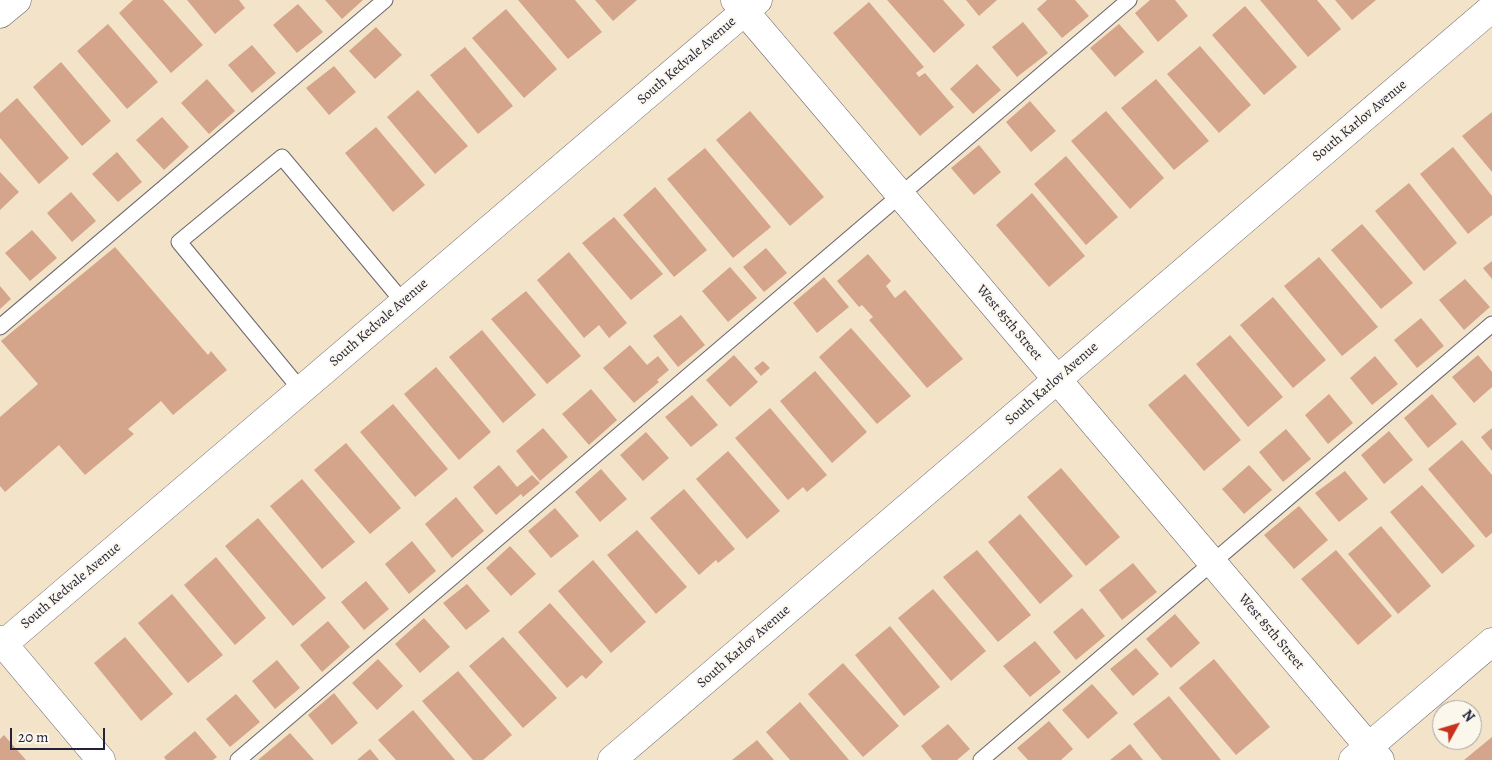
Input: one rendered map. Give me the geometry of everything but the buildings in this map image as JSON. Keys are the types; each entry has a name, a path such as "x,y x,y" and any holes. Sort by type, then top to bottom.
{"street":[{"path":"0,14 17,0"},
{"name":"West 85th Street","path":"746,4 901,195 1213,563 1367,756"},
{"name":"South Kedvale Avenue","path":"1,644 404,303 746,4"},
{"name":"South Karlov Avenue","path":"612,760 1492,8"},
{"path":"1367,756 1492,642"},
{"path":"1,644 101,760"}],"lane":[{"path":"0,327 385,0"},
{"path":"238,760 1129,0"},
{"path":"302,390 178,242 282,157 404,303"},
{"path":"982,760 1492,324"}]}
